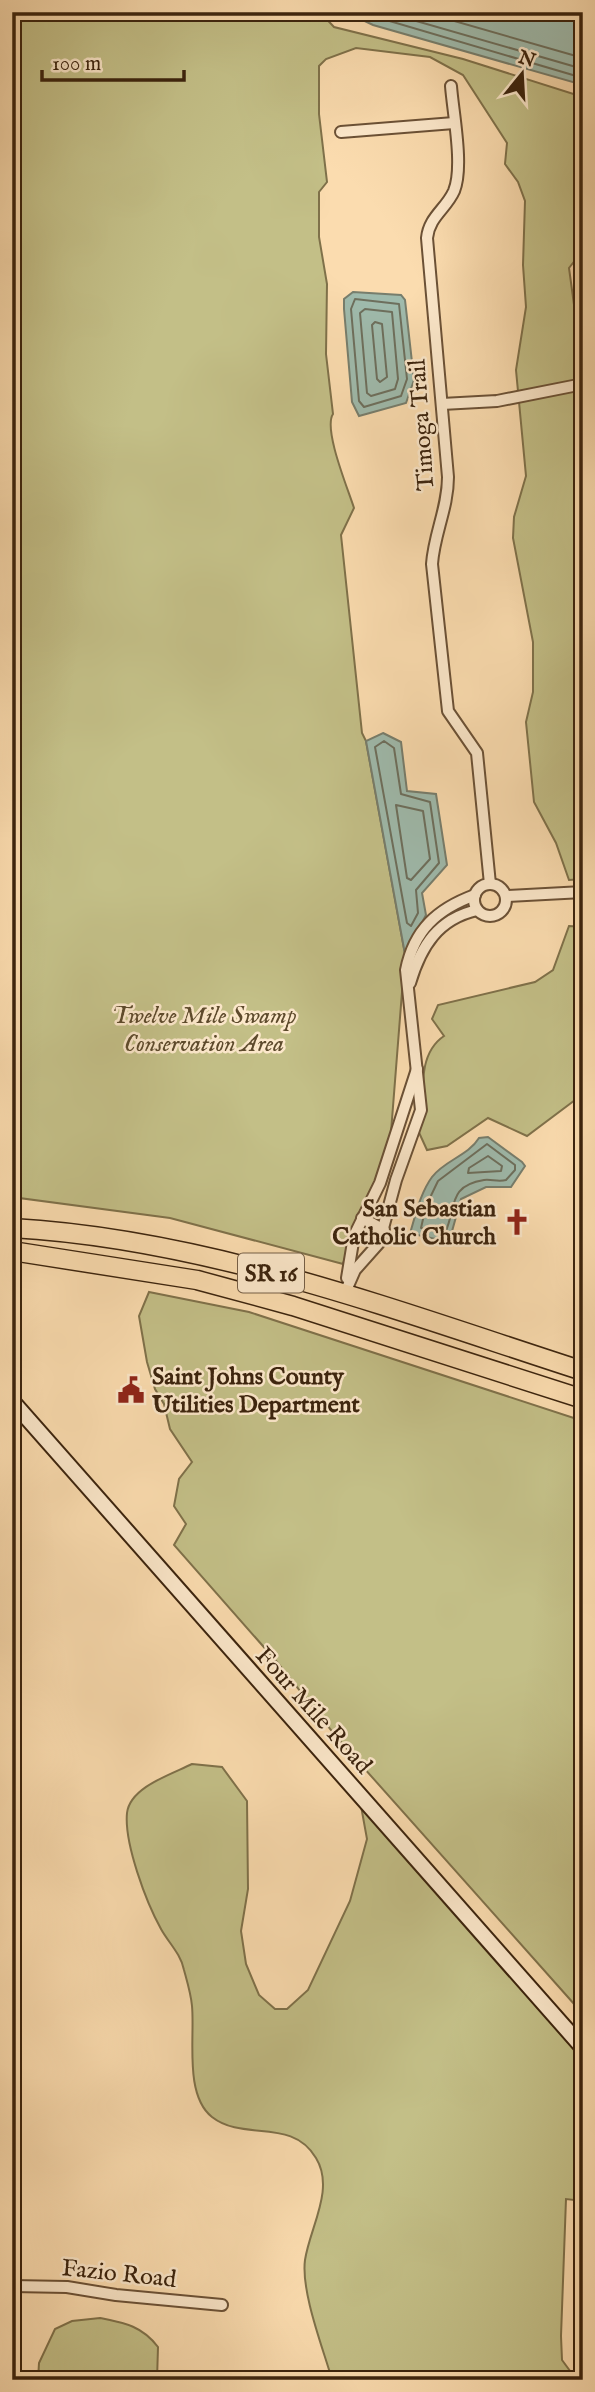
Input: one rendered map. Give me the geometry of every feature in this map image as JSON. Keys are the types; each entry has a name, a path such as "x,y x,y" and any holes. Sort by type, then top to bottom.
{"highway":[{"name":"SR 16","path":"12,1228 185,1251 344,1295 583,1371"},
{"name":"SR 16","path":"12,1251 197,1280 293,1306 583,1399"},
{"path":"197,1280 233,1285 316,1308 329,1309 344,1295"}],"main road":[{"name":"Four Mile Road","path":"14,1407 583,2049"}],"street":[{"name":"Timoga Trail","path":"451,86 458,178 453,193 428,226 427,238 448,498 434,543 432,564 444,689 454,722 470,739 477,753 490,884"},
{"path":"341,132 454,122"},
{"path":"442,404 497,401 583,384"},
{"path":"344,1295 355,1270 379,1242 396,1180 419,1123 422,1097 406,970 416,938 439,912 475,895 480,887 490,884 500,887 506,896 505,907 498,914 487,916 478,910 475,895"},
{"path":"506,896 583,892"},
{"path":"408,989 414,968 436,929 459,914 478,910"},
{"path":"344,1295 354,1236 387,1165 418,1066"},
{"path":"362,1218 384,1230"},
{"name":"Fazio Road","path":"12,2286 67,2287 116,2295 222,2305"}],"green space":[{"name":"Twelve Mile Swamp Conservation Area","path":"12,12 320,12 334,27 463,59 583,97 583,257 577,258 569,268 578,334 575,361 579,445 583,450 583,879 569,880 556,843 534,802 526,722 533,692 533,642 513,538 514,517 526,476 516,370 526,307 523,265 525,201 518,182 505,164 507,143 463,75 430,57 356,48 326,59 319,66 319,114 327,182 319,192 319,237 327,284 326,354 333,414 331,432 337,460 354,508 341,535 362,733 366,741 405,954 391,1132 375,1181 357,1217 343,1264 170,1218 12,1197"},
{"path":"569,926 583,927 583,1094 527,1136 488,1118 447,1146 427,1150 416,1126 426,1104 423,1086 427,1058 431,1049 444,1036 432,1019 438,1005 535,982 553,970"},
{"path":"149,1292 249,1312 583,1421 583,2014 339,1740 277,1662 174,1545 186,1524 174,1506 179,1479 192,1462 170,1429 164,1404 155,1389 147,1362 139,1316"},
{"path":"192,1764 222,1767 247,1801 248,1889 241,1931 246,1964 259,1995 275,2009 287,2009 308,1990 350,1901 367,1839 361,1806 583,2056 583,2201 566,2199 561,2336 562,2360 573,2375 572,2380 335,2380 330,2373 313,2316 305,2272 308,2247 320,2208 323,2182 321,2170 306,2145 294,2138 225,2124 212,2117 203,2107 194,2080 190,1992 182,1964 155,1917 132,1856 127,1825 130,1804 153,1782"},
{"path":"100,2318 132,2326 152,2340 158,2347 157,2380 38,2380 39,2363 55,2329 72,2321"}],"water":[{"path":"346,12 583,12 583,85 373,25"},
{"path":"353,292 401,295 405,300 414,380 406,403 359,416 352,402 344,309 344,299"},
{"path":"383,733 401,742 407,791 436,794 447,865 422,893 426,915 405,954 366,741"},
{"path":"488,1137 525,1166 511,1187 486,1187 461,1199 449,1242 413,1234 411,1230 419,1203 432,1177 479,1138"}],"place":[{"name":"San Sebastian Catholic Church","path":"517,1222"},
{"name":"Saint Johns County Utilities Department","path":"131,1390"}]}
